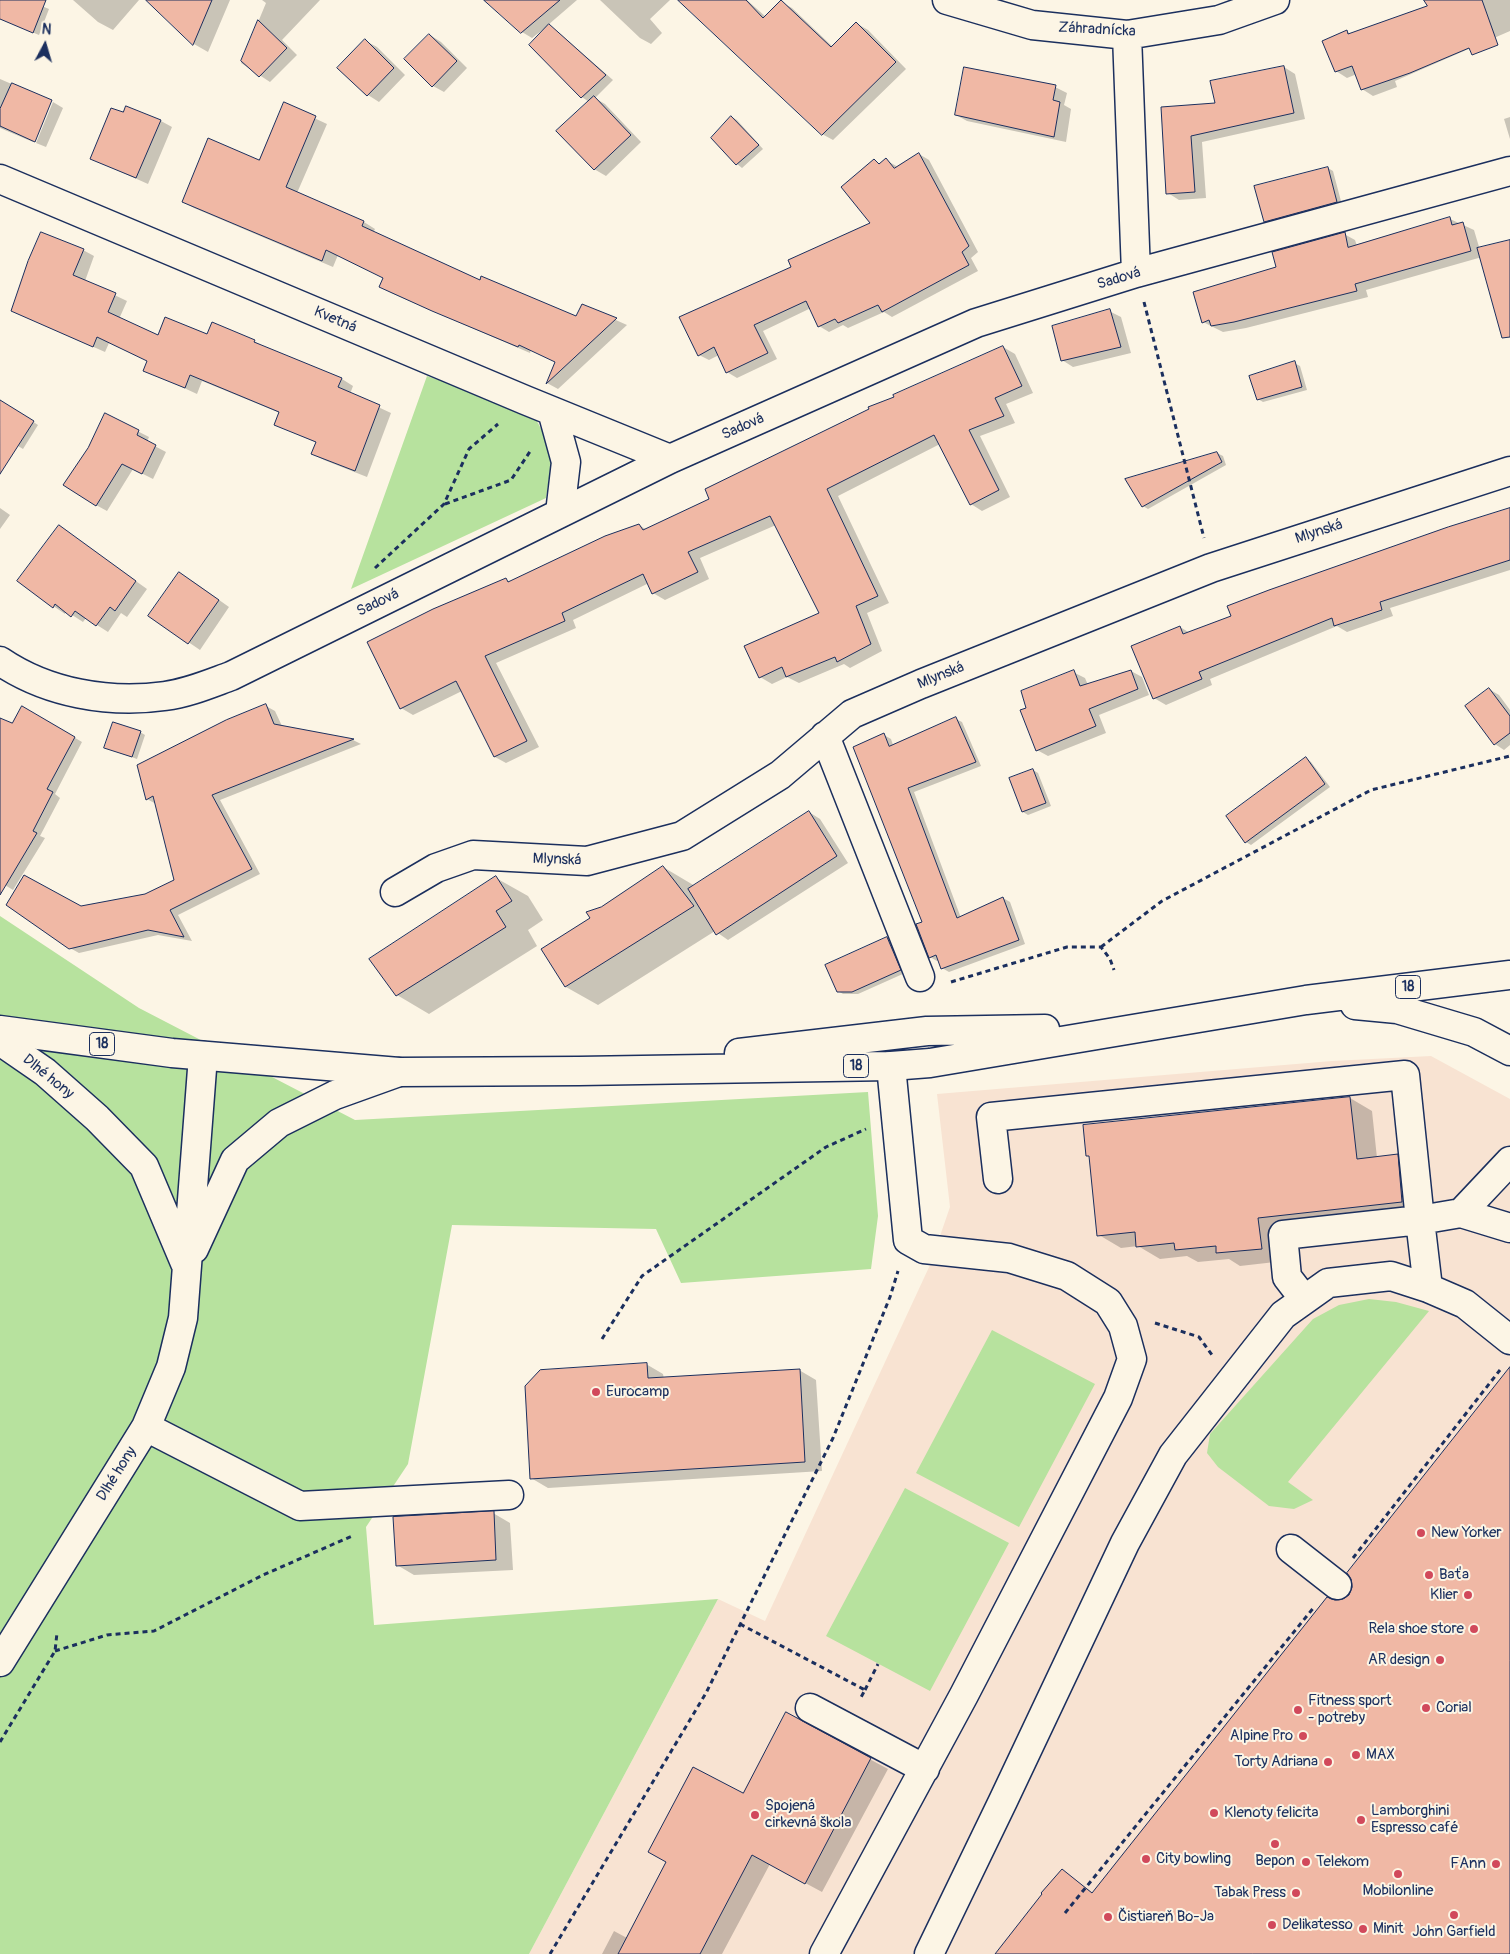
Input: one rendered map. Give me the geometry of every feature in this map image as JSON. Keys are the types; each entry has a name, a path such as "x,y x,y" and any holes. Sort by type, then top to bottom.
{"street":[{"name":"Záhradnícka","path":"947,0 1032,25 1127,34 1219,20 1275,0"},
{"path":"1127,34 1136,273"},
{"name":"Sadová","path":"0,661 32,678 63,690 100,697 132,699 158,697 201,688 231,676 670,459 976,323 1136,273 1510,172"},
{"name":"Kvetná","path":"0,179 539,406 670,459"},
{"path":"539,406 566,462 560,513"},
{"name":"Mlynská","path":"396,892 436,868 473,856 587,861 682,836 780,775 852,714 913,687 1211,568 1510,471"},
{"path":"825,736 920,977"},
{"name":"18","path":"0,1030 203,1056 399,1072 579,1072 891,1066 930,1063 1306,1000 1510,975"},
{"path":"1306,1000 1397,1009 1474,1032 1510,1051"},
{"name":"18","path":"579,1072 927,1031 1131,1028"},
{"name":"Dlhé hony","path":"0,1041 45,1072 97,1118 144,1166 186,1266"},
{"name":"Dlhé hony","path":"0,1662 146,1427 171,1367 182,1318 203,1056"},
{"path":"824,1954 924,1769 1118,1398 1132,1359 1123,1326 1108,1302 1067,1276 1009,1258 924,1249 908,1240 891,1066"},
{"path":"186,1266 235,1160 279,1123 336,1095 399,1072"},
{"path":"998,1180 991,1117 1405,1075 1428,1288"},
{"path":"1461,1213 1510,1161"},
{"path":"1304,1299 1287,1277 1284,1235 1420,1220 1461,1213 1510,1228"},
{"path":"929,1954 1125,1543 1173,1455 1282,1315 1328,1283 1392,1276 1428,1288 1465,1304 1510,1340"},
{"path":"146,1427 300,1506 509,1495"},
{"path":"1291,1549 1335,1584"},
{"path":"810,1708 924,1769"}],"path":[{"path":"1136,273 1211,568"},
{"path":"444,504 511,480 536,442 539,406"},
{"path":"368,574 444,504 469,449 539,406"},
{"path":"920,977 947,983 1068,947 1101,947 1162,901 1371,790 1510,756"},
{"path":"1101,947 1110,959 1114,970"},
{"path":"602,1339 642,1276 826,1147 895,1116"},
{"path":"550,1954 706,1693 833,1438 890,1297 908,1240"},
{"path":"1152,1322 1199,1337"},
{"path":"1065,1913 1335,1584 1502,1367"},
{"path":"55,1652 107,1635 154,1631 263,1575 377,1525 390,1502"},
{"path":"0,1742 55,1652 58,1626 35,1606"},
{"path":"740,1624 865,1690"},
{"path":"845,1727 878,1664"}],"shaded area":[{"path":"1431,1056 1510,1099 1510,1954 529,1954 718,1599 765,1621 930,1265 950,1207 937,1094 1332,1061"}],"green space":[{"path":"427,376 532,412 553,451 546,498 351,589"},
{"path":"0,916 139,1008 355,1120 868,1092 878,1216 871,1269 681,1283 656,1229 452,1225 408,1464 366,1527 374,1625 718,1599 529,1954 0,1954"},
{"path":"1369,1299 1396,1302 1429,1311 1288,1482 1313,1500 1294,1509 1269,1506 1218,1467 1207,1453 1210,1434 1313,1319 1339,1305"},
{"path":"992,1330 1095,1384 1019,1527 916,1473"},
{"path":"905,1488 1009,1543 930,1691 826,1636"}],"building":[{"path":"0,0 46,0 33,33 0,19"},
{"path":"146,0 212,0 193,45"},
{"path":"484,0 560,0 521,33"},
{"path":"678,0 746,0 763,18 781,0 831,47 856,22 896,62 822,135"},
{"path":"1424,0 1482,0 1498,45 1472,55 1469,48 1410,73 1361,90 1352,66 1335,72 1322,41 1347,30 1348,34 1427,6"},
{"path":"258,20 287,48 259,77 241,61"},
{"path":"549,24 606,75 581,98 529,45"},
{"path":"429,34 457,61 432,87 404,59"},
{"path":"365,39 394,68 367,96 337,68"},
{"path":"1284,66 1294,113 1191,136 1195,192 1166,194 1161,107 1215,103 1210,81"},
{"path":"964,67 1056,85 1053,100 1060,102 1054,137 955,115"},
{"path":"12,83 52,100 35,142 0,126 0,109"},
{"path":"594,96 631,135 594,170 556,131"},
{"path":"284,102 316,116 286,187 364,221 362,226 480,280 481,276 576,316 582,304 617,318 546,384 555,362 519,345 518,347 379,287 383,278 326,250 322,261 182,202 208,138 259,160"},
{"path":"126,106 161,120 136,178 90,159 111,108 123,112"},
{"path":"731,116 759,145 736,165 711,138"},
{"path":"919,153 969,246 962,252 969,265 882,312 878,305 838,323 835,319 818,327 806,301 754,325 768,353 726,373 714,347 698,356 679,317 791,267 788,260 870,223 841,187 874,159 879,164 886,158 894,168"},
{"path":"1328,167 1337,202 1264,222 1254,186"},
{"path":"1450,217 1452,225 1463,222 1471,251 1355,284 1357,291 1234,322 1211,326 1209,320 1202,323 1193,292 1276,267 1272,252 1345,232 1348,247"},
{"path":"41,232 84,249 73,275 116,293 108,312 158,335 165,317 207,334 212,322 255,340 254,342 342,378 338,387 380,405 355,471 311,454 316,442 274,425 279,412 190,375 185,388 143,371 147,361 97,337 93,347 11,311 28,261"},
{"path":"1510,240 1510,337 1502,338 1477,248"},
{"path":"1110,309 1121,347 1061,361 1052,326"},
{"path":"1003,346 1022,386 995,398 1004,416 969,430 999,490 970,505 934,435 827,489 878,596 856,606 871,644 837,662 835,657 786,677 782,667 759,678 744,646 819,613 770,516 688,552 698,572 652,594 643,574 562,613 565,621 485,656 527,741 494,757 456,681 400,709 367,642 433,609 506,578 508,582 605,536 639,524 643,530 709,499 705,489 869,409 868,407 894,397 893,395"},
{"path":"1295,361 1302,387 1257,400 1249,376"},
{"path":"0,400 34,421 0,474"},
{"path":"105,413 139,430 137,435 156,445 142,474 122,464 96,506 63,485 88,448"},
{"path":"1217,452 1222,462 1142,507 1125,479"},
{"path":"1510,508 1510,560 1380,602 1382,610 1334,626 1332,618 1199,672 1202,679 1153,699 1131,646 1180,626 1183,634 1231,616 1227,606 1448,527"},
{"path":"59,525 136,581 115,611 110,607 96,626 75,611 71,617 55,604 53,608 17,581"},
{"path":"179,572 219,600 188,644 148,616"},
{"path":"1074,670 1080,686 1131,670 1138,689 1089,709 1096,726 1036,751 1020,710 1026,708 1021,691"},
{"path":"1489,688 1510,716 1510,733 1494,745 1465,706"},
{"path":"266,704 274,724 354,739 212,795 252,869 170,910 184,937 148,930 69,949 6,905 24,875 81,906 145,894 174,880 153,796 146,800 137,765 226,720"},
{"path":"22,706 75,737 47,789 53,792 33,831 37,833 0,895 0,718 12,723"},
{"path":"956,717 976,762 908,788 957,918 1003,897 1019,940 941,969 936,955 929,958 916,924 922,922 853,747 884,733 889,746"},
{"path":"113,722 141,731 132,757 104,748"},
{"path":"1306,757 1325,784 1245,843 1226,816"},
{"path":"1033,769 1046,803 1022,812 1009,778"},
{"path":"809,811 837,856 716,935 688,889"},
{"path":"663,866 694,906 565,987 541,949 590,918 586,912 601,907"},
{"path":"496,876 512,901 496,911 506,927 396,996 369,959"},
{"path":"887,937 901,970 852,992 837,992 825,965"},
{"path":"1350,1097 1357,1159 1398,1154 1402,1202 1258,1218 1262,1249 1216,1253 1216,1246 1175,1250 1174,1243 1136,1247 1135,1232 1097,1236 1089,1156 1086,1156 1083,1125"},
{"path":"647,1363 648,1378 800,1369 805,1462 530,1479 525,1386 540,1370"},
{"name":"MAX","path":"1510,1367 1510,1954 995,1954 1041,1893 1062,1869 1092,1893 1327,1597 1335,1600 1343,1599 1349,1595 1352,1587 1351,1579 1347,1573"},
{"path":"494,1511 496,1560 396,1566 393,1517"},
{"name":"Spojená cirkevná škola","path":"786,1712 871,1758 805,1884 752,1855 700,1954 618,1954 666,1862 648,1852 693,1767 743,1793"}],"place":[{"name":"Eurocamp","path":"596,1392"},
{"name":"New Yorker","path":"1421,1533"},
{"name":"Baťa","path":"1429,1575"},
{"name":"Klier","path":"1468,1595"},
{"name":"Rela shoe store","path":"1474,1629"},
{"name":"AR design","path":"1440,1660"},
{"name":"Corial","path":"1426,1708"},
{"name":"Fitness sport - potreby","path":"1298,1710"},
{"name":"Alpine Pro","path":"1303,1736"},
{"name":"MAX","path":"1356,1755"},
{"name":"Torty Adriana","path":"1328,1762"},
{"name":"Klenoty felicita","path":"1214,1813"},
{"name":"Spojená cirkevná škola","path":"755,1815"},
{"name":"Lamborghini Espresso café","path":"1361,1820"},
{"name":"Bepon","path":"1275,1844"},
{"name":"City bowling","path":"1146,1859"},
{"name":"Telekom","path":"1306,1862"},
{"name":"FAnn","path":"1496,1864"},
{"name":"Mobilonline","path":"1398,1874"},
{"name":"Tabak Press","path":"1296,1893"},
{"name":"John Garfield","path":"1454,1915"},
{"name":"Čistiareň Bo-Ja","path":"1108,1917"},
{"name":"Delikatesso","path":"1272,1925"},
{"name":"Minit","path":"1363,1929"}]}
